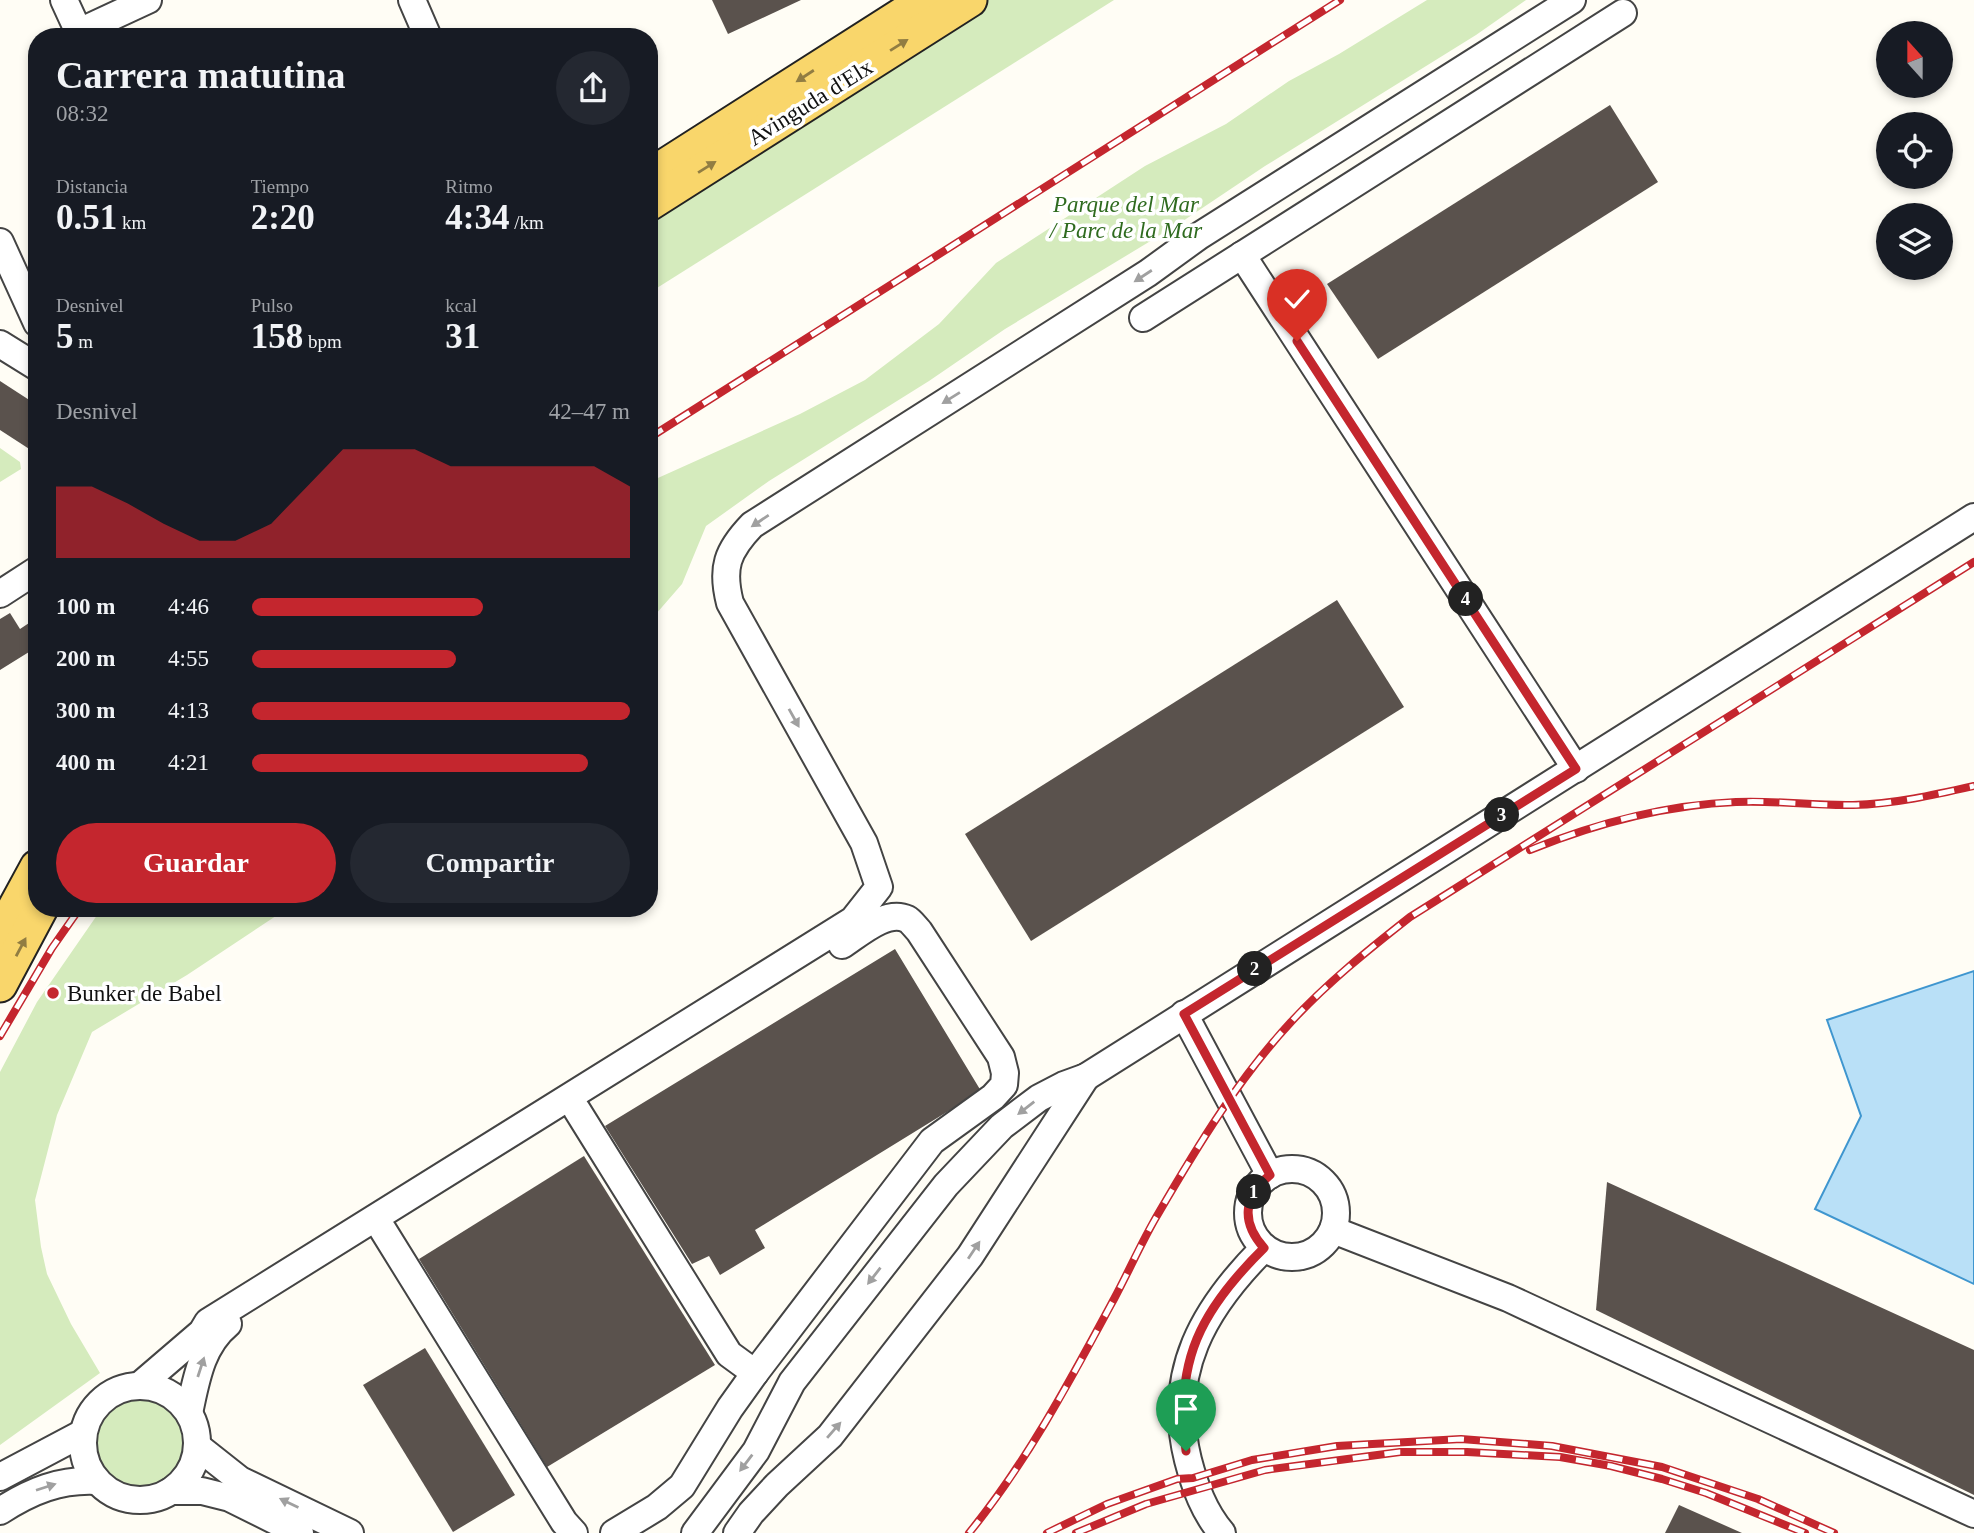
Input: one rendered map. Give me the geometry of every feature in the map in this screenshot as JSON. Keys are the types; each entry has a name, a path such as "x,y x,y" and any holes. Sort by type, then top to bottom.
{"main road":[{"name":"Avinguda d'Elx","path":"658,170 925,0"},
{"name":"Avinguda d'Elx","path":"658,198 970,0"},
{"path":"0,935 28,884"},
{"path":"0,985 36,917"}],"street":[{"path":"64,0 77,28"},
{"path":"92,28 148,0"},
{"path":"412,0 424,28"},
{"path":"214,1329 208,1322 263,1286 853,920 879,887 864,843 730,603 724,583 727,561 737,540 752,525 1148,273 1199,236 1572,0"},
{"path":"1143,318 1623,13"},
{"path":"0,242 28,291"},
{"path":"1242,255 1576,769"},
{"path":"0,344 28,361"},
{"path":"695,1533 756,1451 792,1381 946,1185 1002,1126 1038,1098 1086,1077 1974,517"},
{"path":"0,594 28,576"},
{"path":"139,1385 214,1329 383,1230 884,919 894,916 908,919 919,931 1001,1057 1006,1073 1004,1084 993,1097 932,1141 755,1373 682,1486 657,1507 614,1533"},
{"path":"1184,1014 1270,1175"},
{"path":"737,1533 777,1485 830,1436 970,1256 1086,1077"},
{"path":"577,1110 729,1354 755,1373"},
{"path":"1284,1170 1299,1170 1313,1175 1323,1182 1331,1193 1336,1218 1333,1230 1326,1242 1315,1251 1303,1256 1276,1255 1264,1248 1249,1224 1248,1210 1255,1190 1270,1175 1284,1170"},
{"path":"383,1230 564,1522 574,1533"},
{"path":"1333,1230 1508,1298 1974,1514"},
{"path":"1222,1533 1211,1520 1193,1478 1182,1419 1183,1388 1190,1356 1202,1326 1225,1291 1264,1248"},
{"path":"189,1413 202,1361 214,1329"},
{"path":"139,1385 159,1389 176,1398 189,1413 194,1424 197,1446 195,1459 190,1471 171,1491 159,1497 133,1500 113,1494 97,1481 85,1459 83,1433 87,1420 103,1400 125,1388 139,1385"},
{"path":"0,1476 83,1433"},
{"path":"197,1446 240,1480 350,1533"},
{"path":"0,1511 36,1490 57,1483 97,1481"},
{"path":"171,1491 202,1491 230,1498 300,1533"}],"green space":[{"path":"988,0 1114,0 658,287 658,210"},
{"name":"Parque del Mar / Parc de la Mar","path":"1427,0 1526,0 1476,35 1265,166 1177,225 1005,329 929,381 769,481 706,526 682,584 658,612 658,478 800,414 865,380 939,324 996,263 1145,166 1226,124 1289,81"},
{"path":"0,448 20,462 21,469 0,482"},
{"path":"96,917 274,917 187,975 92,1032 57,1115 35,1200 47,1274 71,1324 100,1373 0,1445 0,1072 37,1002"},
{"path":"141,1397 159,1400 174,1410 184,1425 187,1443 184,1461 174,1476 159,1486 141,1489 123,1486 108,1476 98,1461 95,1443 98,1425 108,1410 123,1400"}],"water":[{"path":"1974,971 1974,1284 1815,1209 1861,1116 1827,1020"}],"building":[{"path":"712,0 801,0 728,34"},
{"path":"1610,105 1658,182 1378,359 1327,284"},
{"path":"0,381 28,399 28,448 0,430"},
{"path":"1337,600 1404,707 1031,941 965,834"},
{"path":"10,613 20,629 28,624 28,653 0,670 0,619"},
{"path":"895,949 981,1091 755,1230 765,1248 720,1275 709,1256 692,1264 605,1126"},
{"path":"584,1156 715,1365 547,1467 419,1259"},
{"path":"1607,1182 1974,1350 1974,1495 1596,1310"},
{"path":"425,1348 515,1495 453,1532 363,1385"},
{"path":"1679,1505 1742,1533 1665,1533"}],"railway":[{"path":"658,432 1340,0"},
{"path":"969,1533 1010,1478 1065,1389 1152,1224 1203,1139 1253,1067 1319,994 1363,954 1410,917 1974,562"},
{"path":"1530,850 1606,824 1683,807 1751,802 1838,805 1884,803 1974,786"},
{"path":"0,1036 52,948 74,917"},
{"path":"1047,1533 1107,1504 1177,1479 1193,1478 1252,1460 1337,1446 1461,1439 1552,1446 1662,1467 1758,1499 1834,1533"},
{"path":"1076,1533 1146,1504 1265,1470 1400,1452 1560,1457 1611,1466 1706,1493 1805,1533"}],"place":[{"name":"Bunker de Babel","path":"53,993"}],"route":[{"path":"1186,1451 1182,1419 1183,1388 1190,1356 1202,1326 1219,1298 1264,1248 1249,1224 1248,1210 1251,1196 1259,1184 1270,1175 1184,1014 1576,769 1297,341"}]}
